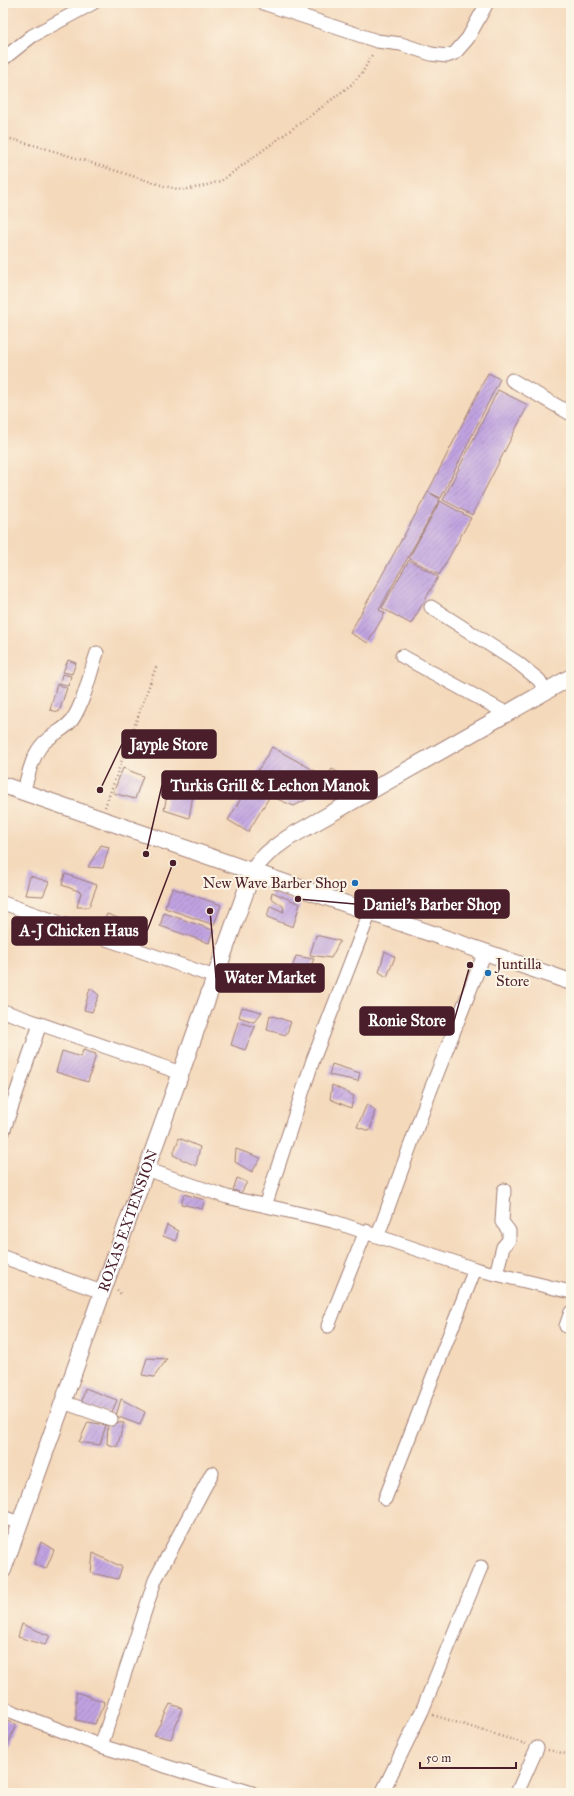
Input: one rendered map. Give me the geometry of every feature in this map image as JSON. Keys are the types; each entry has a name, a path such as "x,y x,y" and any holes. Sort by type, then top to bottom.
{"main road":[{"name":"ROXAS EXTENSION","path":"3,1570 254,871 266,854 288,838 571,677"},
{"path":"3,785 571,982"}],"street":[{"path":"3,59 32,36 93,3"},
{"path":"263,3 377,41 401,44 431,54 447,56 455,53 468,38 487,3"},
{"path":"512,380 571,414"},
{"path":"431,607 518,663 539,680 546,691"},
{"path":"24,792 33,764 41,746 72,720 78,708 97,653"},
{"path":"402,656 508,714"},
{"path":"3,903 215,977"},
{"path":"265,1206 313,1060 370,912"},
{"path":"328,1326 372,1233 485,952"},
{"path":"3,1011 181,1073"},
{"path":"3,1132 40,1024"},
{"path":"146,1170 227,1198 332,1221 372,1233 475,1269 571,1292"},
{"path":"496,1274 503,1247 509,1240 510,1231 502,1222 504,1190"},
{"path":"3,1257 102,1292"},
{"path":"385,1499 475,1269"},
{"path":"566,1326 571,1312"},
{"path":"63,1402 111,1419"},
{"path":"101,1746 155,1580 212,1473"},
{"path":"3,1517 20,1523"},
{"path":"382,1793 422,1711 481,1567"},
{"path":"3,1708 213,1787 252,1793"},
{"path":"517,1793 537,1748"}],"path":[{"path":"3,137 41,147 164,186 182,190 200,187 221,181 352,84 362,72 377,41"},
{"path":"102,819 156,667"},
{"path":"422,1711 537,1748 571,1754"}],"building":[{"path":"488,373 500,379 441,498 428,492"},
{"path":"498,390 528,405 472,515 443,500"},
{"path":"428,492 440,499 379,610 385,613 368,643 350,633"},
{"path":"440,501 471,518 439,575 409,558"},
{"path":"409,560 438,577 411,624 382,608"},
{"path":"68,660 76,663 72,674 63,672"},
{"path":"62,674 71,676 68,686 60,683"},
{"path":"57,684 67,688 59,712 50,710"},
{"path":"272,747 326,777 332,769 347,778 294,806 270,796 248,832 228,820"},
{"path":"123,768 143,776 135,799 113,793"},
{"path":"170,781 194,789 189,818 164,810"},
{"path":"101,845 109,847 103,868 88,867"},
{"path":"65,874 97,885 89,907 77,907 81,892 62,885"},
{"path":"30,876 49,882 43,896 25,895"},
{"path":"172,888 221,905 214,925 165,908"},
{"path":"272,892 300,904 293,927 267,917 270,906 284,912 283,906 271,898"},
{"path":"164,913 213,930 209,943 160,926"},
{"path":"107,914 126,921 121,937 100,932"},
{"path":"316,935 340,941 331,958 310,955"},
{"path":"385,951 395,957 387,977 379,972"},
{"path":"296,956 314,959 308,972 292,968"},
{"path":"90,988 99,995 92,1012 84,1010"},
{"path":"242,1007 262,1012 254,1022 239,1017"},
{"path":"270,1015 291,1022 286,1035 267,1030"},
{"path":"238,1022 255,1027 245,1050 231,1045"},
{"path":"83,1050 96,1054 88,1082 56,1072 62,1051 81,1057"},
{"path":"332,1064 360,1073 358,1081 329,1075"},
{"path":"332,1085 354,1096 351,1108 330,1099"},
{"path":"367,1104 375,1110 370,1131 357,1127"},
{"path":"179,1138 200,1147 196,1166 173,1155"},
{"path":"236,1149 261,1158 252,1172 235,1162"},
{"path":"237,1178 247,1182 241,1193 233,1190"},
{"path":"184,1194 205,1200 202,1209 181,1204"},
{"path":"167,1225 178,1231 176,1241 163,1236"},
{"path":"147,1358 167,1359 154,1377 142,1375"},
{"path":"85,1388 117,1400 111,1414 81,1405"},
{"path":"121,1399 145,1412 140,1425 116,1416"},
{"path":"88,1422 106,1425 100,1445 79,1442"},
{"path":"108,1422 124,1423 117,1447 107,1444"},
{"path":"41,1542 54,1550 46,1569 34,1564"},
{"path":"93,1553 122,1567 118,1579 91,1573"},
{"path":"22,1624 50,1636 45,1645 18,1637"},
{"path":"76,1692 105,1702 95,1724 76,1720"},
{"path":"170,1704 182,1708 171,1739 154,1735"},
{"path":"3,1718 16,1724 7,1748 3,1747"}],"place":[{"name":"Jayple Store","path":"100,790"},
{"name":"Turkis Grill & Lechon Manok","path":"146,854"},
{"name":"A-J Chicken Haus","path":"173,863"},
{"name":"New Wave Barber Shop","path":"355,883"},
{"name":"Daniel's Barber Shop","path":"298,899"},
{"name":"Water Market","path":"210,911"},
{"name":"Ronie Store","path":"470,965"},
{"name":"Juntilla Store","path":"488,973"}]}
